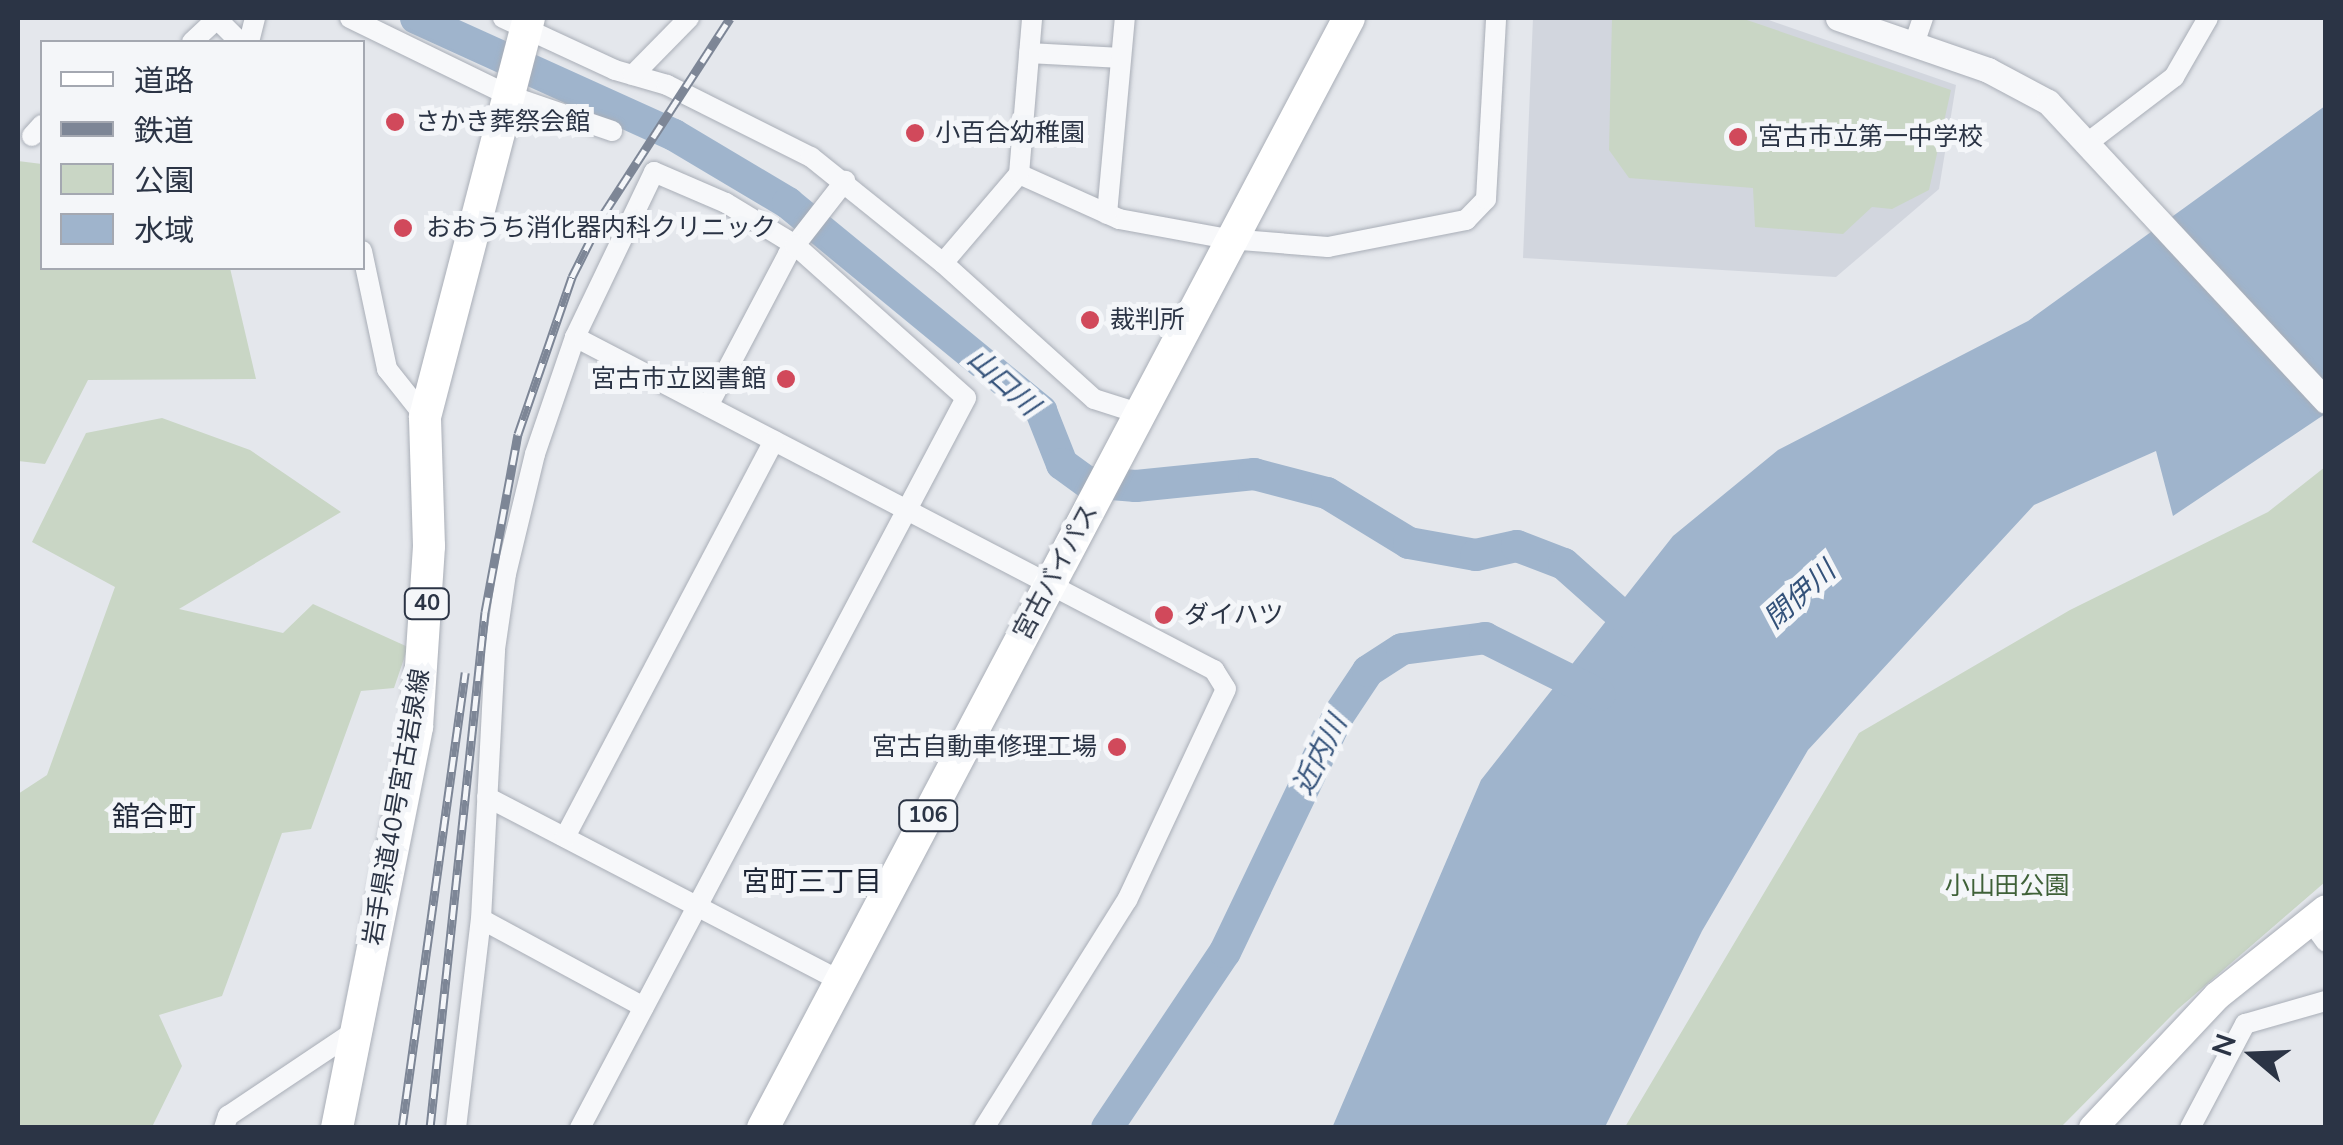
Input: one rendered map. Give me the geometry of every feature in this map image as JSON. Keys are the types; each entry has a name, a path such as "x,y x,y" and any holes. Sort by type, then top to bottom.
{"main road":[{"name":"宮古バイパス","path":"763,1128 1094,505 1228,239 1349,18"},
{"name":"岩手県道40号宮古岩泉線","path":"337,1128 416,727 429,546 424,417 511,90 521,27"},
{"path":"2093,1128 2193,1020 2320,923"}],"street":[{"path":"194,40 216,18 238,40"},
{"path":"350,18 612,131"},
{"path":"633,74 689,18"},
{"path":"943,263 1019,174 1032,18"},
{"path":"1107,214 1125,18"},
{"path":"1019,174 1107,214 1228,239 1328,247 1466,220 1481,209 1496,18"},
{"path":"1838,18 1988,70 2048,102 2090,141 2326,401"},
{"path":"1914,44 1923,18"},
{"path":"2090,141 2174,77 2208,18"},
{"path":"521,27 782,142 845,181 1094,399 1141,414"},
{"path":"1029,52 1122,58"},
{"path":"456,1128 481,920 506,574 534,454 575,338 654,172 801,236 966,398 580,1128"},
{"path":"708,406 801,236 845,181"},
{"path":"365,265 386,369 424,417"},
{"path":"575,338 1214,670 1226,689 1127,900 984,1128"},
{"path":"565,837 774,440"},
{"path":"487,796 842,982"},
{"path":"481,920 644,1007"},
{"path":"2190,1128 2245,1024 2326,1001"},
{"path":"224,1128 228,1116 355,1032"}],"shaded area":[{"name":"宮古市立第一中学校","path":"1533,18 1763,18 1956,85 1939,189 1836,277 1523,258"}],"green space":[{"path":"1612,18 1741,18 1951,90 1929,190 1892,209 1872,207 1843,234 1755,227 1753,188 1629,178 1609,150"},
{"path":"18,161 40,164 40,270 230,270 256,379 88,380 45,464 18,461"},
{"path":"162,418 250,450 341,512 179,609 283,633 313,604 408,647 394,688 361,691 311,829 282,833 222,996 159,1015 182,1066 152,1127 18,1128 18,794 47,775 115,587 32,542 86,433"},
{"name":"小山田公園","path":"2325,467 2325,882 2178,1009 2061,1127 1625,1127 1859,733 2070,610 2268,512"}],"water":[{"name":"閉伊川","path":"2325,106 2325,414 2173,516 2156,451 2034,505 1808,750 1702,931 1605,1127 1332,1128 1481,780 1673,536 1778,450 2028,321"}],"waterway":[{"name":"山口川","path":"416,18 674,135 788,203 1041,411 1062,464 1087,482 1136,486 1254,474 1327,493 1409,543 1476,555 1517,546 1564,564 1646,637"},
{"name":"近内川","path":"1107,1128 1225,952 1338,716 1368,671 1402,649 1485,638 1600,695"}],"railway":[{"path":"430,1128 485,612 518,434 572,277 604,213 730,18"},
{"path":"402,1128 465,672"}],"place":[{"name":"さかき葬祭会館","path":"395,122"},
{"name":"小百合幼稚園","path":"915,133"},
{"name":"宮古市立第一中学校","path":"1738,137"},
{"name":"おおうち消化器内科クリニック","path":"403,228"},
{"name":"裁判所","path":"1090,320"},
{"name":"宮古市立図書館","path":"786,379"},
{"name":"ダイハツ","path":"1164,615"},
{"name":"宮古自動車修理工場","path":"1117,747"}],"district":[{"name":"舘合町","path":"154,817"},
{"name":"宮町三丁目","path":"812,882"}]}
